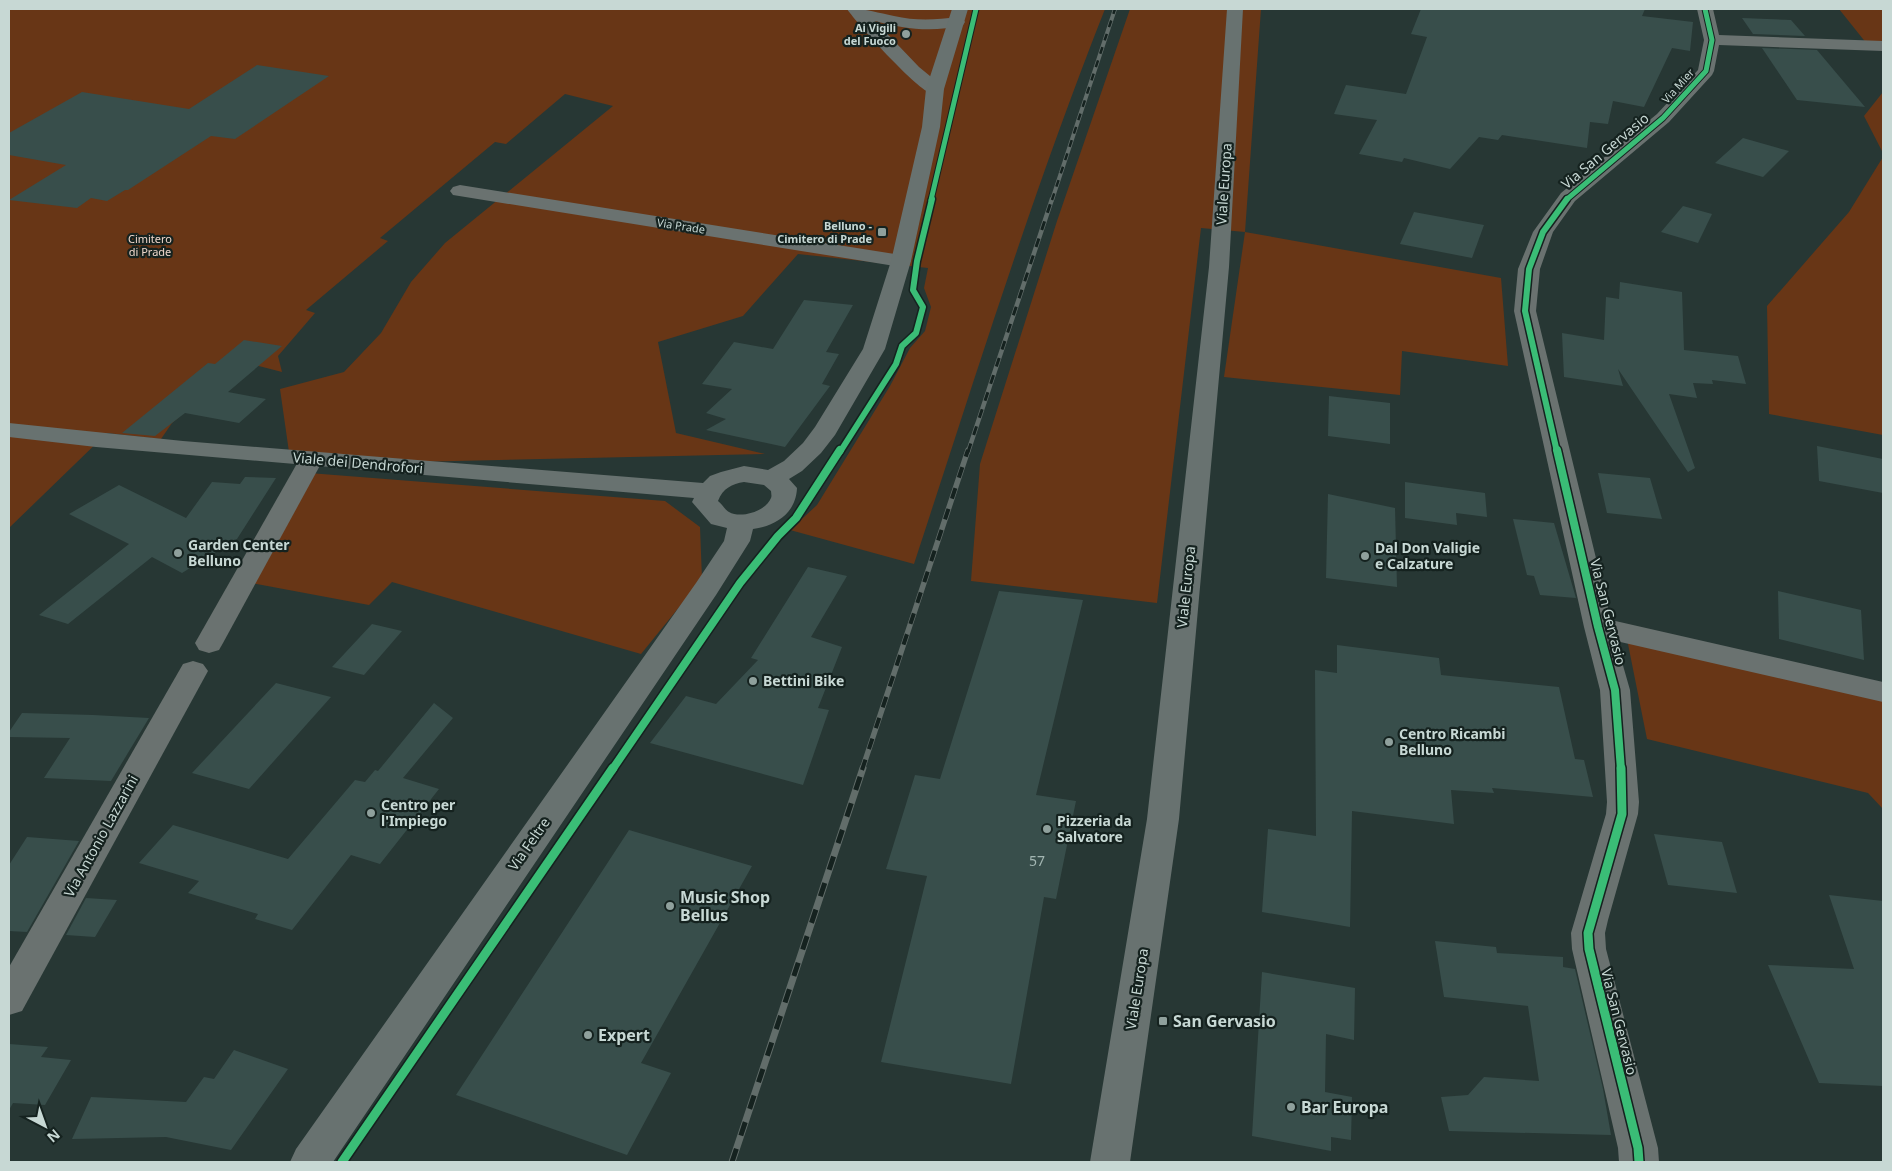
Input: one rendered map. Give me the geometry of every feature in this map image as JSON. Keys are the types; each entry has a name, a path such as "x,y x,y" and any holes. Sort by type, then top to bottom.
{"main road":[{"name":"Viale Europa","path":"1110,1162 1163,819 1219,267 1235,9"},
{"path":"772,478 793,466 812,448 852,390 874,349 902,261 931,127 935,89 959,15"},
{"name":"Viale dei Dendrofori","path":"9,430 117,443 312,460 598,480 708,491"},
{"path":"759,474 772,478 785,490 785,498 782,506 766,518 741,523 724,520 711,513 705,502 708,491 716,483 729,477 759,474"},
{"name":"Via Feltre","path":"319,1160 706,589 737,542 741,523"}],"street":[{"path":"856,9 873,21 913,71 935,89"},
{"path":"873,21 880,13 891,9"},
{"path":"916,9 959,15"},
{"name":"Via Mier","path":"1663,118 1706,71 1712,40 1704,9"},
{"path":"873,21 926,25 959,15"},
{"path":"1712,40 1883,46"},
{"name":"Via San Gervasio","path":"1639,1162 1638,1148 1589,949 1588,933 1624,802 1615,690 1598,627 1525,311 1529,269 1543,232 1568,196 1663,118"},
{"name":"Via Prade","path":"460,191 902,261"},
{"path":"209,643 312,460"},
{"name":"Via San Gervasio","path":"1598,627 1883,692"},
{"name":"Via Antonio Lazzarini","path":"9,1000 193,671"}],"green space":[{"name":"Cimitero di Prade","path":"9,9 1105,9 1053,146 914,564 790,530 817,505 890,386 910,348 925,331 931,307 924,288 928,268 798,254 743,316 658,342 676,433 765,454 321,464 290,459 280,389 344,372 381,333 411,282 445,243 613,106 565,94 506,144 495,142 380,238 388,241 306,310 315,313 278,356 282,372 243,362 172,423 161,439 107,433 9,528"},
{"path":"1130,9 1261,9 1245,232 1201,228 1157,603 971,581 980,464 1057,221"},
{"path":"1839,9 1883,9 1883,50 1867,44"},
{"path":"1883,92 1883,153 1864,116"},
{"path":"1883,157 1883,435 1769,414 1767,306 1849,212"},
{"path":"1245,232 1501,278 1508,366 1402,351 1400,395 1224,377"},
{"path":"309,473 665,501 700,527 702,579 641,654 392,582 369,605 251,583"},
{"path":"1627,639 1883,696 1883,809 1868,793 1647,739"}],"building":[{"path":"1421,9 1645,9 1642,16 1693,22 1690,51 1672,48 1644,107 1613,101 1608,124 1590,122 1587,148 1502,135 1498,140 1479,137 1450,169 1404,158 1402,162 1359,154 1377,120 1334,114 1346,85 1406,94 1427,37 1411,34"},
{"path":"1742,18 1791,20 1805,36 1753,34"},
{"path":"1762,48 1817,50 1865,107 1797,100"},
{"path":"257,65 329,76 235,139 211,136 128,190 107,201 91,198 77,208 9,200 66,165 9,155 9,133 82,92 189,109"},
{"path":"1743,138 1789,151 1763,177 1715,163"},
{"path":"1683,206 1712,214 1698,243 1661,232"},
{"path":"1414,212 1484,225 1472,258 1400,244"},
{"path":"1620,282 1682,292 1684,350 1738,356 1746,384 1712,380 1713,384 1693,383 1697,398 1669,394 1695,468 1688,472 1618,369 1623,386 1564,377 1562,333 1604,340 1606,297 1619,299"},
{"path":"804,300 853,305 826,352 839,354 822,384 830,386 785,447 706,430 726,419 706,413 732,389 702,384 734,342 773,349"},
{"path":"244,340 282,346 228,392 266,399 239,423 185,413 155,436 122,433 208,363 215,364"},
{"path":"1329,396 1390,403 1390,444 1328,436"},
{"path":"1817,446 1883,459 1883,493 1819,481"},
{"path":"1598,473 1650,478 1662,519 1607,513"},
{"path":"245,477 276,478 237,539 182,573 152,557 68,624 39,615 129,544 69,514 119,485 186,518 212,482 240,484"},
{"path":"1405,482 1485,493 1487,517 1456,513 1457,525 1405,518"},
{"path":"1328,494 1395,508 1397,587 1326,578"},
{"path":"1513,519 1554,523 1576,598 1540,595 1534,576 1527,575"},
{"path":"808,567 847,576 811,637 842,647 818,708 829,710 803,785 650,743 686,696 716,704 758,660 751,658"},
{"path":"999,591 1083,600 1036,795 1076,801 1056,899 1044,897 1011,1084 881,1062 927,876 886,869 915,775 940,779"},
{"path":"1778,591 1861,610 1864,660 1779,639"},
{"path":"372,624 402,631 364,675 332,667"},
{"path":"1337,645 1439,658 1441,675 1559,687 1575,759 1584,760 1593,797 1492,788 1494,793 1451,790 1454,824 1352,811 1350,927 1262,912 1268,829 1316,836 1315,670 1337,673"},
{"path":"276,683 331,697 249,789 192,773"},
{"path":"434,703 453,718 403,778 439,789 380,864 351,855 292,930 255,919 258,914 188,893 199,881 139,863 173,825 288,859 355,780 365,782 375,770 378,771"},
{"path":"22,713 149,718 111,781 44,778 70,738 9,737 9,732"},
{"path":"629,830 752,866 641,1063 671,1073 627,1155 456,1095"},
{"path":"1654,834 1722,842 1737,893 1668,885"},
{"path":"27,837 79,841 27,932 9,931 9,865"},
{"path":"1829,895 1883,901 1883,1086 1819,1083 1768,965 1854,969"},
{"path":"86,898 117,900 95,937 66,935"},
{"path":"1435,941 1496,947 1497,953 1563,957 1563,967 1575,969 1603,1089 1611,1135 1449,1131 1441,1097 1468,1095 1484,1077 1539,1081 1528,1006 1444,997"},
{"path":"1262,972 1355,988 1354,1040 1326,1034 1325,1092 1352,1097 1351,1140 1331,1137 1331,1151 1252,1136"},
{"path":"9,1044 48,1047 41,1057 71,1060 45,1105 13,1103 9,1110"},
{"path":"234,1050 288,1069 231,1150 166,1137 72,1139 91,1097 186,1102 204,1077 214,1079"}],"railway":[{"path":"1052,200 1115,9"},
{"path":"968,452 1052,199"},
{"path":"862,770 968,450"},
{"path":"732,1162 863,768"}],"cycle path":[{"path":"342,1162 740,583 778,536 796,518 880,390 896,364 902,346 916,333 923,307 913,290 917,261 976,9"},
{"path":"1639,1162 1638,1148 1589,949 1588,933 1622,814 1623,802 1615,690 1598,627 1525,311 1529,269 1543,232 1568,197 1663,118 1706,71 1712,40 1705,9"}],"place":[{"name":"Ai Vigili del Fuoco","path":"906,34"},
{"name":"Belluno - Cimitero di Prade","path":"882,232"},
{"name":"Garden Center Belluno","path":"178,553"},
{"name":"Dal Don Valigie e Calzature","path":"1365,556"},
{"name":"Bettini Bike","path":"753,681"},
{"name":"Centro Ricambi Belluno","path":"1389,742"},
{"name":"Centro per l'Impiego","path":"371,813"},
{"name":"Pizzeria da Salvatore","path":"1047,829"},
{"name":"Music Shop Bellus","path":"670,906"},
{"name":"San Gervasio","path":"1163,1021"},
{"name":"Expert","path":"588,1035"},
{"name":"Bar Europa","path":"1291,1107"}]}
